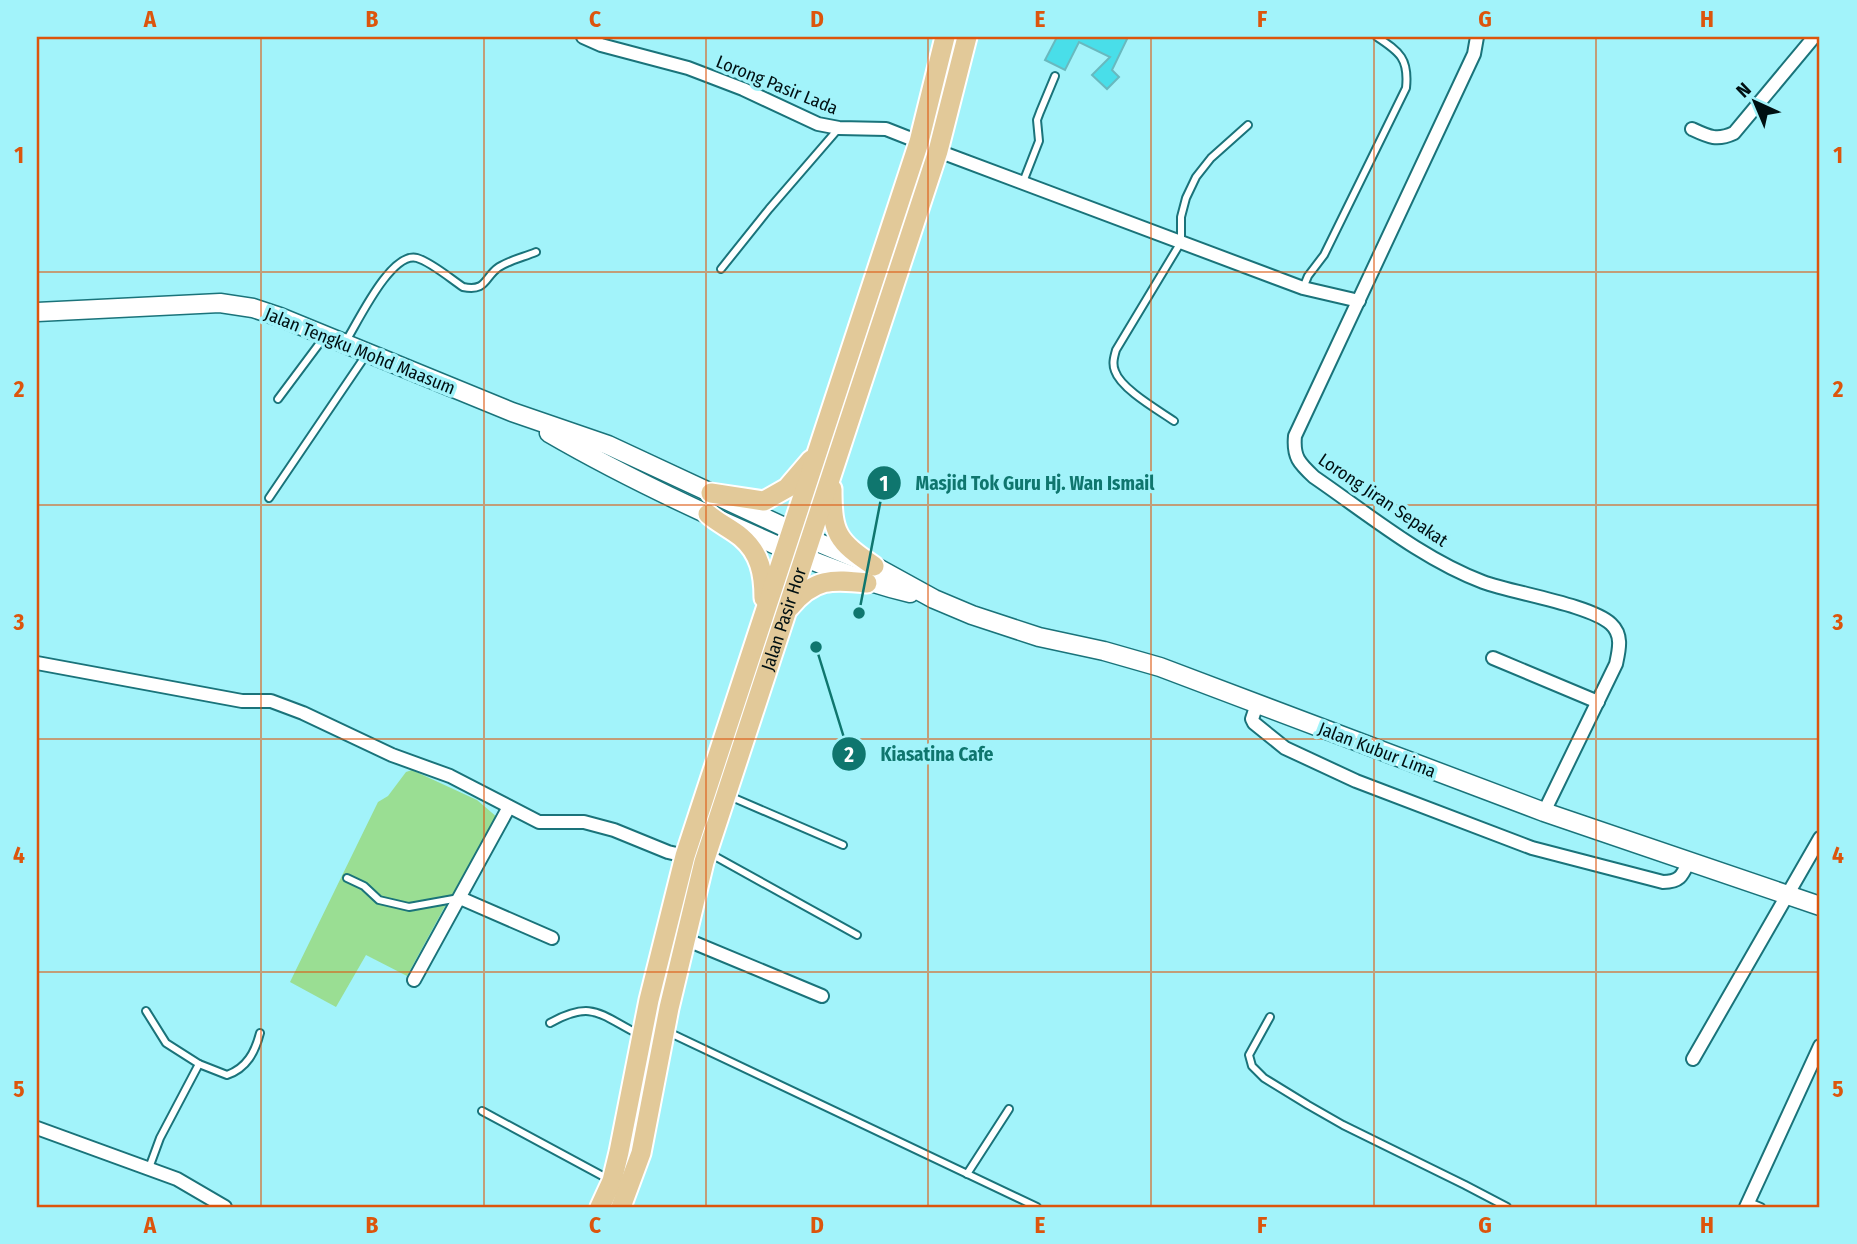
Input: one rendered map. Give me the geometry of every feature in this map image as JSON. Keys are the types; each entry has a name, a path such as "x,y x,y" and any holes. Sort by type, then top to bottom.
{"main road":[{"name":"Jalan Pasir Hor","path":"621,1207 641,1153 685,939 708,852 786,611 819,452 919,142 945,37"},
{"name":"Jalan Pasir Hor","path":"600,1207 611,1181 627,1117 668,920 685,856 764,610 832,474 938,151 967,37"},
{"name":"Jalan Tengku Mohd Maasum","path":"37,312 220,303 253,308 327,335 512,412 608,445 711,493 798,544"},
{"name":"Jalan Tengku Mohd Maasum","path":"512,412 603,464 708,514 798,544"},
{"path":"711,493 764,502 787,488 819,452"},
{"path":"832,474 832,516 836,530 842,542 871,575"},
{"path":"708,514 740,536 758,558 764,584 764,610"},
{"name":"Jalan Kubur Lima","path":"798,544 972,615 1039,637 1160,667 1544,812 1820,906"},
{"path":"786,611 808,589 820,582 871,575"}],"street":[{"name":"Lorong Pasir Lada","path":"583,37 601,45 688,68 743,89 818,124 839,128 886,129 919,142"},
{"name":"Lorong Jiran Sepakat","path":"1478,37 1474,54 1295,436 1294,452 1314,477 1430,556 1482,582 1565,605 1609,621 1617,630 1620,645 1616,664 1544,812"},
{"path":"1692,129 1712,139 1734,133 1814,37"},
{"path":"938,151 1303,288 1359,300"},
{"path":"1493,658 1598,702"},
{"path":"37,663 242,701 271,701 392,755 450,776 539,822 584,821 685,856"},
{"path":"1257,704 1252,719 1254,723 1285,748 1356,781 1532,848 1662,882 1676,882 1681,878 1689,861"},
{"path":"414,980 509,807"},
{"path":"1693,1059 1820,838"},
{"path":"460,898 552,938"},
{"path":"685,939 822,996"},
{"path":"1752,1206 1820,1046"},
{"path":"37,1128 177,1179 225,1207"}],"lane":[{"path":"1303,288 1308,276 1324,255 1406,88 1407,73 1403,59 1394,47 1377,37"},
{"path":"1023,182 1039,141 1037,120 1055,76"},
{"path":"1174,421 1122,383 1115,372 1113,362 1116,350 1181,242 1181,217 1196,177 1211,158 1248,125"},
{"path":"721,269 839,128"},
{"path":"345,343 388,273 407,258 417,258 463,287 471,289 480,287 499,266 536,253"},
{"path":"278,399 327,335"},
{"path":"269,498 368,352"},
{"path":"725,795 843,845"},
{"path":"708,852 857,935"},
{"path":"347,878 364,886 379,900 409,906 460,898"},
{"path":"550,1023 570,1012 584,1009 643,1036"},
{"path":"146,1011 166,1043 199,1065 227,1075 246,1064 260,1033"},
{"path":"1270,1017 1249,1055 1252,1066 1264,1078 1343,1125 1507,1207"},
{"path":"665,1031 1037,1207"},
{"path":"149,1168 160,1138 199,1065"},
{"path":"967,1174 1009,1109"},
{"path":"482,1111 611,1181"}],"green space":[{"path":"412,770 477,800 498,818 469,875 444,908 407,976 366,955 336,1007 290,982 378,802 388,796 406,772"}],"building":[{"path":"1057,37 1128,37 1112,70 1119,77 1107,89 1092,75 1110,57 1079,42 1065,70 1045,60"}],"place":[{"name":"Masjid Tok Guru Hj. Wan Ismail","path":"859,613"},
{"name":"Kiasatina Cafe","path":"816,647"}]}
